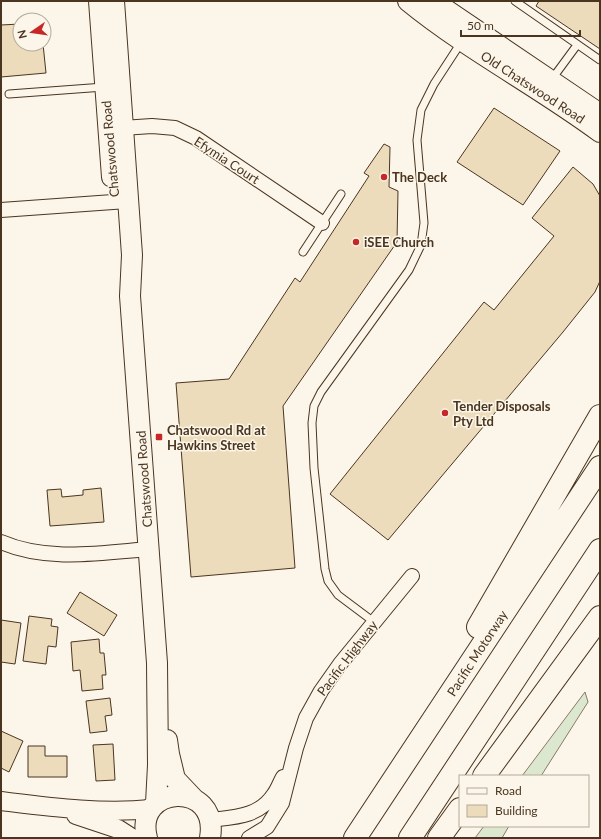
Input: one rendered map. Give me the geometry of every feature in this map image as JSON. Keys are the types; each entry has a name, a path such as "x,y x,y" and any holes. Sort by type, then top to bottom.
{"highway":[{"path":"394,779 511,570 600,416"},
{"name":"Pacific Motorway","path":"355,838 600,467"},
{"path":"410,838 600,550"},
{"path":"485,775 600,618"},
{"path":"439,838 459,810"}],"main road":[{"name":"Chatswood Road","path":"99,1 104,87 121,202"},
{"name":"Chatswood Road","path":"114,1 122,128 120,256 130,296 157,663 158,765 154,806 146,818 145,827 147,838"},
{"name":"Old Chatswood Road","path":"408,1 462,41 575,114 600,132"},
{"name":"Old Chatswood Road","path":"433,1 600,114"},
{"name":"Chatswood Road","path":"157,663 169,754 175,779 194,799 201,804 207,812 210,829"},
{"path":"154,806 165,798 175,795 194,799"}],"street":[{"name":"Efymia Court","path":"122,128 152,126 175,128 196,138 322,223"},
{"path":"1,210 121,202"},
{"path":"1,542 13,547 68,555 149,549"},
{"name":"Pacific Highway","path":"249,838 267,827 282,803 296,748 306,718 321,691 340,664 412,576"},
{"name":"Pacific Highway","path":"210,829 259,810 274,794 296,748"},
{"path":"1,801 55,808 129,811 154,806"},
{"path":"55,808 118,829 132,838"}],"lane":[{"path":"517,2 600,60"},
{"path":"374,622 338,595 328,581 325,569 314,468 312,423 314,406 321,392 408,270 421,245 424,223 417,140 421,110 434,84 462,41"},
{"path":"550,81 577,45"},
{"path":"9,94 104,87"},
{"path":"303,252 341,194"}],"green space":[{"path":"585,692 588,702 542,775 523,775"},
{"path":"483,827 508,827 502,838 475,838"}],"building":[{"path":"539,1 600,1 600,49 536,6"},
{"path":"12,24 12,52 44,52 46,73 1,77 1,25"},
{"path":"494,108 560,151 523,205 457,162"},
{"path":"384,144 390,147 389,187 398,191 397,242 283,406 295,568 191,577 176,383 229,379 295,278 300,282 369,176 364,173"},
{"name":"Tender Disposals Pty Ltd","path":"573,167 593,184 600,196 600,281 595,292 388,540 330,494 484,302 494,310 554,236 532,218"},
{"path":"101,488 104,522 50,526 47,490 61,489 62,497 83,495 83,490"},
{"path":"80,592 117,615 104,636 67,613"},
{"path":"29,616 52,619 51,626 58,627 56,647 48,646 46,664 23,661"},
{"path":"1,620 21,623 15,664 1,662"},
{"path":"99,639 100,653 104,653 106,675 102,675 103,689 82,691 80,670 73,671 71,642"},
{"path":"110,698 112,715 105,716 107,731 90,733 86,701"},
{"path":"1,731 23,741 9,772 1,768"},
{"path":"113,744 115,780 96,781 93,745"},
{"path":"28,746 45,746 45,756 67,756 67,777 28,777"}],"place":[{"name":"The Deck","path":"384,177"},
{"name":"iSEE Church","path":"356,242"},
{"name":"Tender Disposals Pty Ltd","path":"445,413"},
{"name":"Chatswood Rd at Hawkins Street","path":"159,437"}]}
